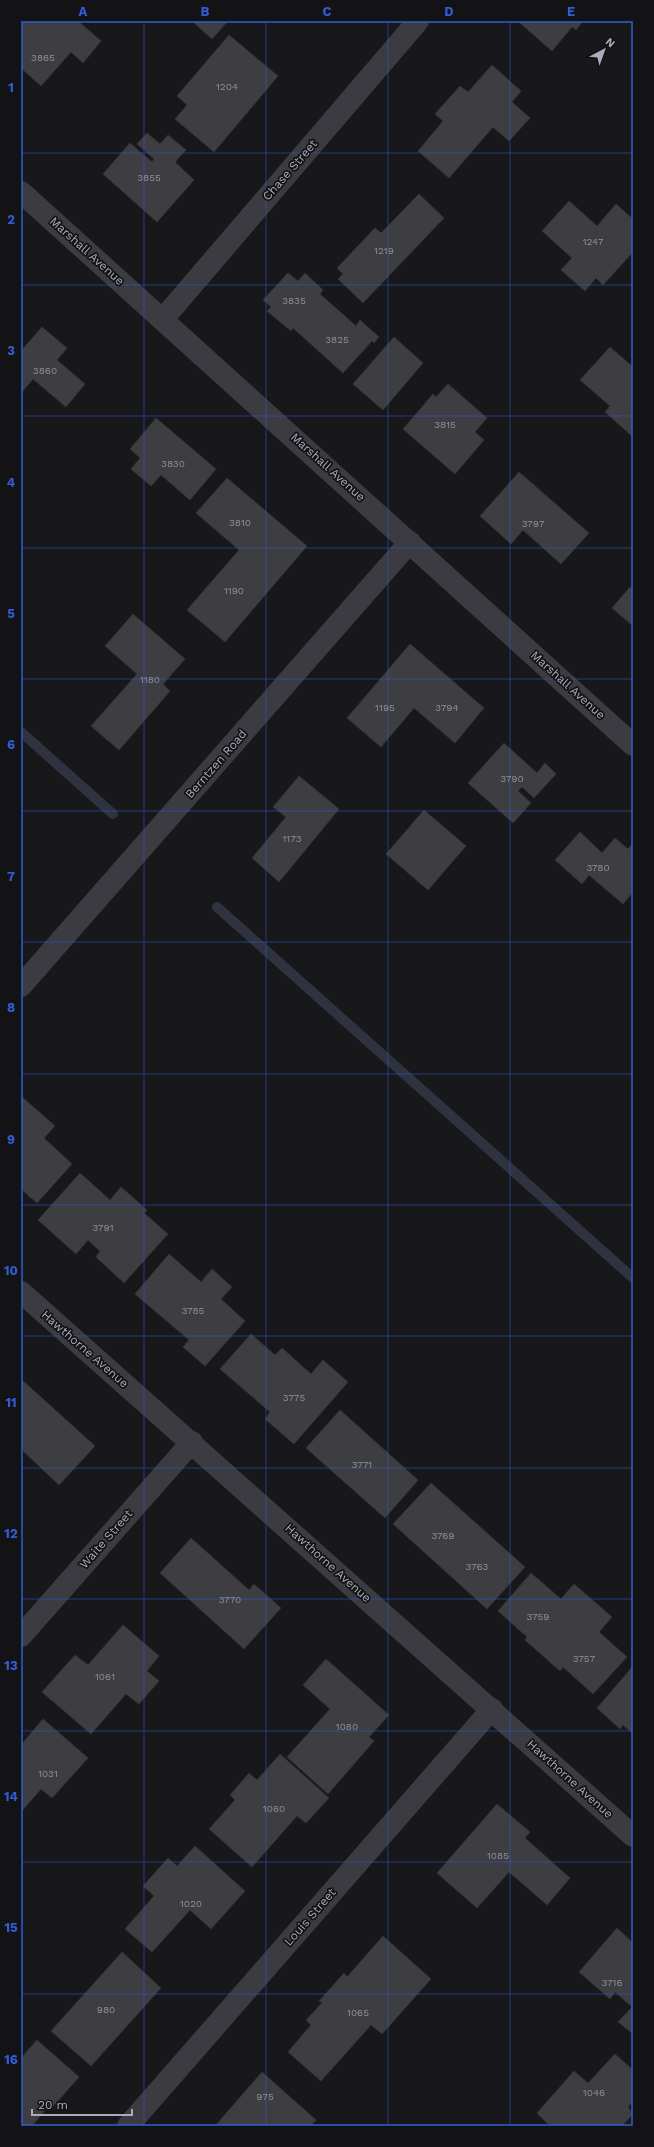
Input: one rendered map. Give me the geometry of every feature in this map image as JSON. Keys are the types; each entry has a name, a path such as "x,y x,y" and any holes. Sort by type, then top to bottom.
{"street":[{"name":"Chase Street","path":"163,319 418,21"},
{"name":"Marshall Avenue","path":"21,192 633,745"},
{"name":"Berntzen Road","path":"21,986 410,542"},
{"name":"Hawthorne Avenue","path":"21,1292 192,1442 633,1836"},
{"name":"Waite Street","path":"21,1636 192,1442"},
{"name":"Louis Street","path":"128,2126 492,1709"}],"building":[{"path":"21,21 78,21 101,41 83,63 71,52 41,86 21,68"},
{"path":"192,21 228,21 212,39"},
{"path":"522,21 583,21 576,30 572,27 552,51 520,23"},
{"path":"229,35 278,76 214,152 175,119 187,105 177,96"},
{"path":"492,65 521,91 512,102 530,118 509,141 493,127 449,178 418,151 443,121 435,114 460,86 468,92"},
{"path":"147,133 160,144 168,135 186,150 175,162 194,180 157,222 103,174 130,143 152,162 154,159 137,144"},
{"path":"419,194 444,218 363,303 338,279 343,274 337,268 375,228 381,233"},
{"path":"569,201 597,226 616,204 633,219 633,252 603,285 596,278 585,291 561,270 572,258 542,231"},
{"path":"288,273 298,281 305,273 323,290 320,294 356,326 360,320 379,337 374,343 372,341 343,373 293,328 291,331 267,311 271,307 263,300"},
{"path":"42,327 67,348 57,360 85,384 66,407 33,379 21,393 21,351"},
{"path":"394,337 423,363 383,410 353,384"},
{"path":"610,347 633,367 633,437 605,412 610,406 580,380"},
{"path":"448,384 487,418 475,432 484,440 455,474 403,429 433,394 436,397"},
{"path":"156,418 216,469 190,500 161,475 151,486 131,469 140,458 130,449"},
{"path":"519,472 589,533 561,564 523,530 511,544 480,516"},
{"path":"227,478 307,546 225,642 187,610 239,550 196,513"},
{"path":"630,587 633,589 633,626 612,608"},
{"path":"133,614 185,659 163,684 170,691 119,750 91,726 137,674 105,646"},
{"path":"410,644 484,708 455,743 414,708 381,747 347,718"},
{"path":"504,743 537,773 545,763 556,774 534,798 522,787 518,791 531,803 513,823 468,783"},
{"path":"299,776 339,809 279,882 252,858 286,817 273,807"},
{"path":"424,810 466,846 428,890 386,854"},
{"path":"580,832 602,853 615,838 628,849 633,843 633,892 623,904 589,875 582,884 555,860"},
{"path":"21,1096 55,1126 44,1138 72,1164 37,1203 21,1189"},
{"path":"80,1173 110,1200 121,1187 147,1210 144,1213 168,1234 124,1283 96,1257 100,1251 88,1240 76,1254 38,1220"},
{"path":"169,1254 201,1282 212,1269 232,1287 221,1299 245,1321 205,1366 183,1347 189,1340 135,1294"},
{"path":"251,1334 275,1355 282,1348 311,1374 323,1360 348,1382 294,1444 265,1419 270,1412 220,1369"},
{"path":"21,1379 95,1446 59,1485 21,1449"},
{"path":"340,1410 418,1480 385,1518 306,1448"},
{"path":"431,1483 525,1567 487,1609 393,1524"},
{"path":"191,1538 249,1590 254,1584 281,1608 244,1649 160,1573"},
{"path":"531,1573 561,1599 574,1584 612,1617 599,1632 627,1657 593,1694 563,1667 560,1671 525,1640 527,1637 498,1611"},
{"path":"123,1625 159,1656 147,1671 159,1681 139,1704 126,1694 91,1734 42,1692 75,1655 88,1665"},
{"path":"326,1659 389,1715 369,1737 374,1741 328,1794 287,1757 330,1709 303,1685"},
{"path":"633,1666 633,1734 623,1725 620,1729 597,1708"},
{"path":"43,1719 88,1758 52,1798 41,1789 21,1812 21,1745"},
{"path":"280,1754 329,1798 306,1823 297,1816 252,1867 209,1829 235,1800 230,1795 249,1773 257,1780"},
{"path":"497,1804 530,1832 525,1838 570,1878 547,1905 509,1872 477,1908 437,1873"},
{"path":"195,1846 245,1891 211,1929 190,1910 152,1952 125,1929 154,1896 143,1886 168,1858 177,1866"},
{"path":"617,1928 633,1943 633,2034 618,2022 632,2007 615,1992 610,1999 579,1972"},
{"path":"383,1936 431,1979 382,2034 371,2025 321,2081 288,2052 311,2025 306,2020 322,2003 319,2001 344,1973 347,1977"},
{"path":"122,1952 161,1988 91,2066 51,2031"},
{"path":"37,2040 79,2077 50,2110 47,2108 32,2126 21,2126 21,2058"},
{"path":"615,2054 633,2070 633,2101 628,2107 633,2114 622,2126 550,2126 537,2113 574,2071 588,2083"},
{"path":"262,2072 316,2120 311,2126 215,2126"}],"waterway":[{"path":"21,732 113,814"},
{"path":"217,907 633,1278"}]}
